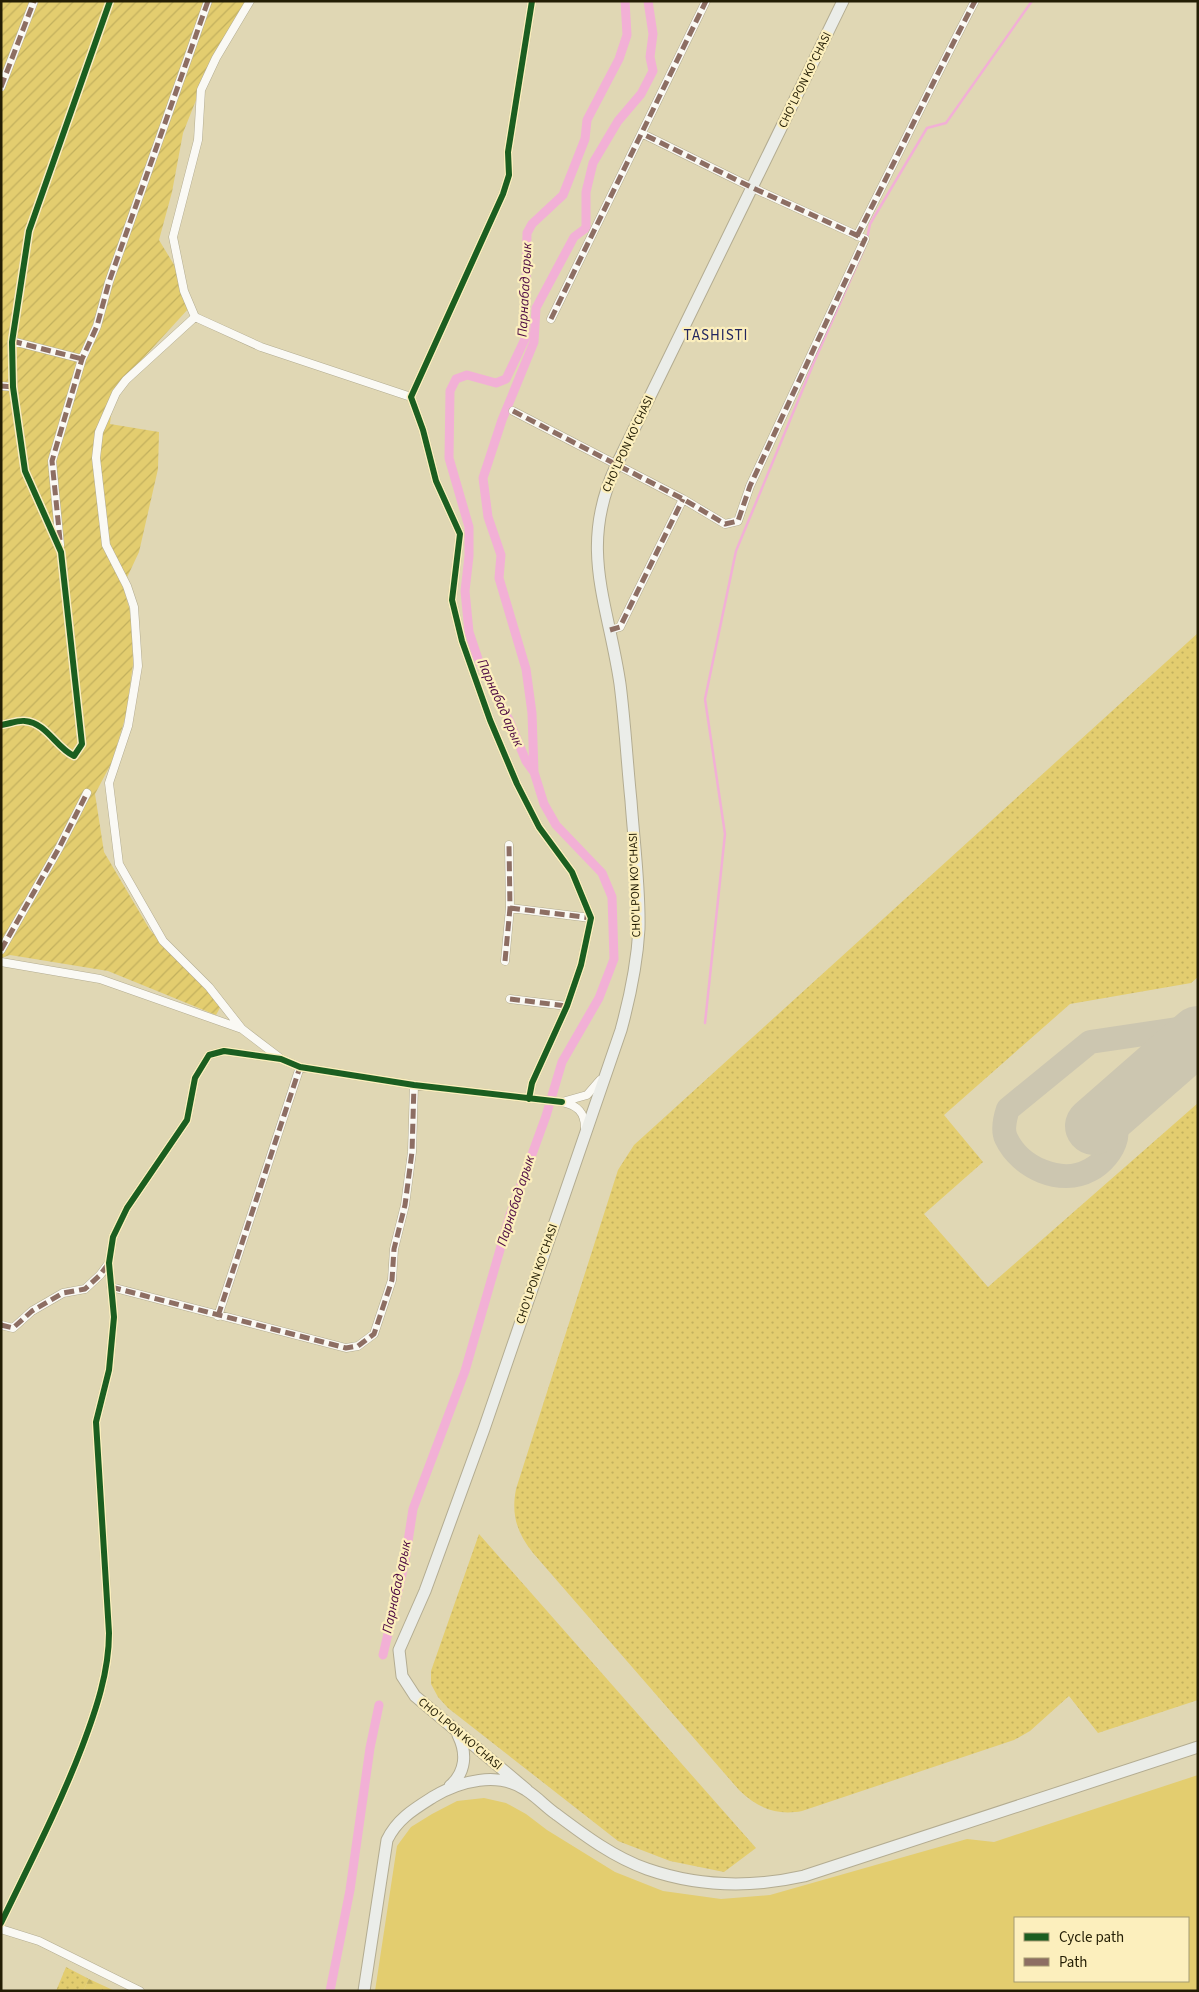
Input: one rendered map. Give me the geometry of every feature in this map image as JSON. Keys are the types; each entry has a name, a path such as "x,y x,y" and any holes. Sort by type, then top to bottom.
{"main road":[{"name":"CHO'LPON KO'CHASI","path":"844,1 616,466 602,500 596,538 598,568 622,703 639,922 630,994 608,1067 484,1429 424,1590 399,1650 400,1668 410,1690 454,1730 589,1838 626,1860 646,1868 711,1883 759,1885 804,1876 1198,1747"},
{"path":"364,1991 387,1840 402,1818 445,1790 459,1777 464,1762 463,1748 454,1730"},
{"path":"445,1790 465,1782 486,1780 507,1783 527,1790"}],"street":[{"path":"1,87 34,1"},
{"path":"61,552 25,471 13,387 12,340 29,231 110,1"},
{"path":"1,725 24,721 35,723 50,735 64,752 74,756 82,744 52,461 82,359 97,326 110,282 208,1"},
{"path":"250,1 216,58 201,90 198,140 172,236 184,291 195,317 261,347 411,397"},
{"path":"529,1099 532,1083 567,1006 581,965 590,918 572,872 540,827 517,784 493,728 462,641 452,600 460,534 436,481 423,430 411,397 503,194 509,174 508,152 532,1"},
{"path":"551,319 643,134 706,1"},
{"path":"857,236 914,124 932,82 975,1"},
{"path":"513,411 683,499 726,524 738,521 750,486 865,239 753,188 643,134"},
{"path":"195,317 126,380 116,393 99,432 96,458 106,545 127,586 134,607 138,666 128,726 109,783 119,864 163,941 209,987 242,1029 281,1059 300,1068 414,1085 562,1102 577,1099 592,1091 608,1067"},
{"path":"12,340 82,359"},
{"path":"1,386 13,387"},
{"path":"610,630 620,627 683,499"},
{"path":"1,950 59,848 87,793"},
{"path":"505,961 510,908 509,844"},
{"path":"510,908 590,918"},
{"path":"1,962 100,979 242,1029"},
{"path":"510,999 567,1006"},
{"path":"1,1923 64,1792 91,1722 107,1665 110,1633 96,1422 109,1370 114,1317 109,1263 113,1237 127,1208 187,1120 195,1078 209,1055 224,1051 281,1059"},
{"path":"218,1316 300,1068"},
{"path":"111,1287 346,1348 358,1346 374,1334 392,1280 394,1249 405,1205 412,1152 414,1085"},
{"path":"562,1102 579,1109 585,1121 585,1135"},
{"path":"1,1325 13,1328 32,1311 63,1293 85,1289 109,1263"},
{"path":"1,1930 39,1941 140,1991"}],"green space":[{"path":"1,1 248,1 200,90 183,133 172,192 159,240 176,268 189,308 114,390 110,424 159,432 158,469 139,552 123,586 132,618 133,664 126,715 112,762 95,794 104,852 150,930 221,1006 216,1015 108,971 10,955 1,958"},
{"path":"1198,633 1198,977 1191,983 1070,1004 944,1115 983,1162 924,1214 988,1287 1198,1103 1198,1700 1098,1733 1069,1696 1030,1731 1014,1740 802,1811 784,1812 768,1809 753,1802 739,1790 533,1553 519,1531 515,1515 516,1489 618,1170 634,1145"},
{"path":"479,1534 756,1848 724,1872 670,1861 618,1841 448,1708 438,1697 431,1684 431,1671"},
{"path":"1198,1775 1198,1991 375,1991 397,1846 411,1827 457,1801 484,1798 506,1803 615,1872 663,1891 721,1899 770,1895 967,1839 994,1842"},
{"path":"66,1967 89,1979 83,1991 56,1991"},
{"path":"89,1979 115,1991 83,1991"}],"waterway":[{"name":"Парнабад арык","path":"383,1655 405,1561 413,1509 465,1371 510,1215 546,1116 562,1062 599,998 614,959 612,897 602,873 556,825 544,804 534,772 526,761 509,720 478,659 469,632 465,591 469,556 469,527 449,458 450,391 456,379 467,375 496,383 506,379 525,339 527,233 532,224 563,195 585,139 587,120 619,59 627,35 625,1"},
{"name":"Парнабад арык","path":"534,772 532,713 526,669 499,578 501,555 488,517 483,478 502,420 534,342 536,308 574,237 586,228 586,192 593,163 618,121 641,94 653,71 650,57 653,34 648,1"},
{"path":"867,239 870,224 927,128 946,123 1032,1"},
{"path":"705,1023 725,834 705,699 736,551 814,362 865,247"},
{"name":"Парнабад арык","path":"330,1991 350,1890 370,1748 379,1705"}],"taxiway":[{"path":"1132,1092 1119,1115 1115,1143 1103,1161 1090,1170 1067,1176 1054,1175 1042,1171 1031,1166 1021,1158 1012,1149 1006,1138 1004,1127 1008,1109 1090,1042 1198,1026"}],"runway":[{"path":"1094,1126 1198,1035"}],"marked path":[{"path":"1,87 34,1"},
{"path":"60,540 52,461 82,359 97,326 109,282 208,1"},
{"path":"551,319 706,1"},
{"path":"857,236 975,1"},
{"path":"513,411 683,499 725,524 738,521 750,486 865,239 753,188 643,134"},
{"path":"12,341 82,359"},
{"path":"1,386 13,387"},
{"path":"610,630 620,627 683,499"},
{"path":"1,950 59,848 87,793"},
{"path":"505,961 510,908 509,845"},
{"path":"510,908 591,918"},
{"path":"510,999 567,1006"},
{"path":"218,1316 300,1067"},
{"path":"111,1287 346,1348 358,1346 374,1334 392,1280 394,1249 405,1205 412,1152 414,1085"},
{"path":"1,1325 13,1328 32,1311 63,1293 85,1289 100,1275 109,1263"}],"cycle path":[{"path":"1,725 22,721 33,723 74,756 82,744 61,552 25,471 13,387 12,342 29,231 110,1"},
{"path":"529,1099 532,1083 567,1006 581,965 591,918 572,872 539,827 517,784 490,720 462,641 452,600 460,534 436,481 423,430 411,397 503,194 509,175 508,152 532,1"},
{"path":"1,1923 64,1792 97,1705 107,1662 109,1633 96,1422 109,1370 114,1317 109,1263 113,1237 127,1208 187,1120 195,1078 209,1055 224,1051 281,1059 300,1067 414,1085 562,1102"}],"district":[{"name":"TASHISTI","path":"716,335"}]}
